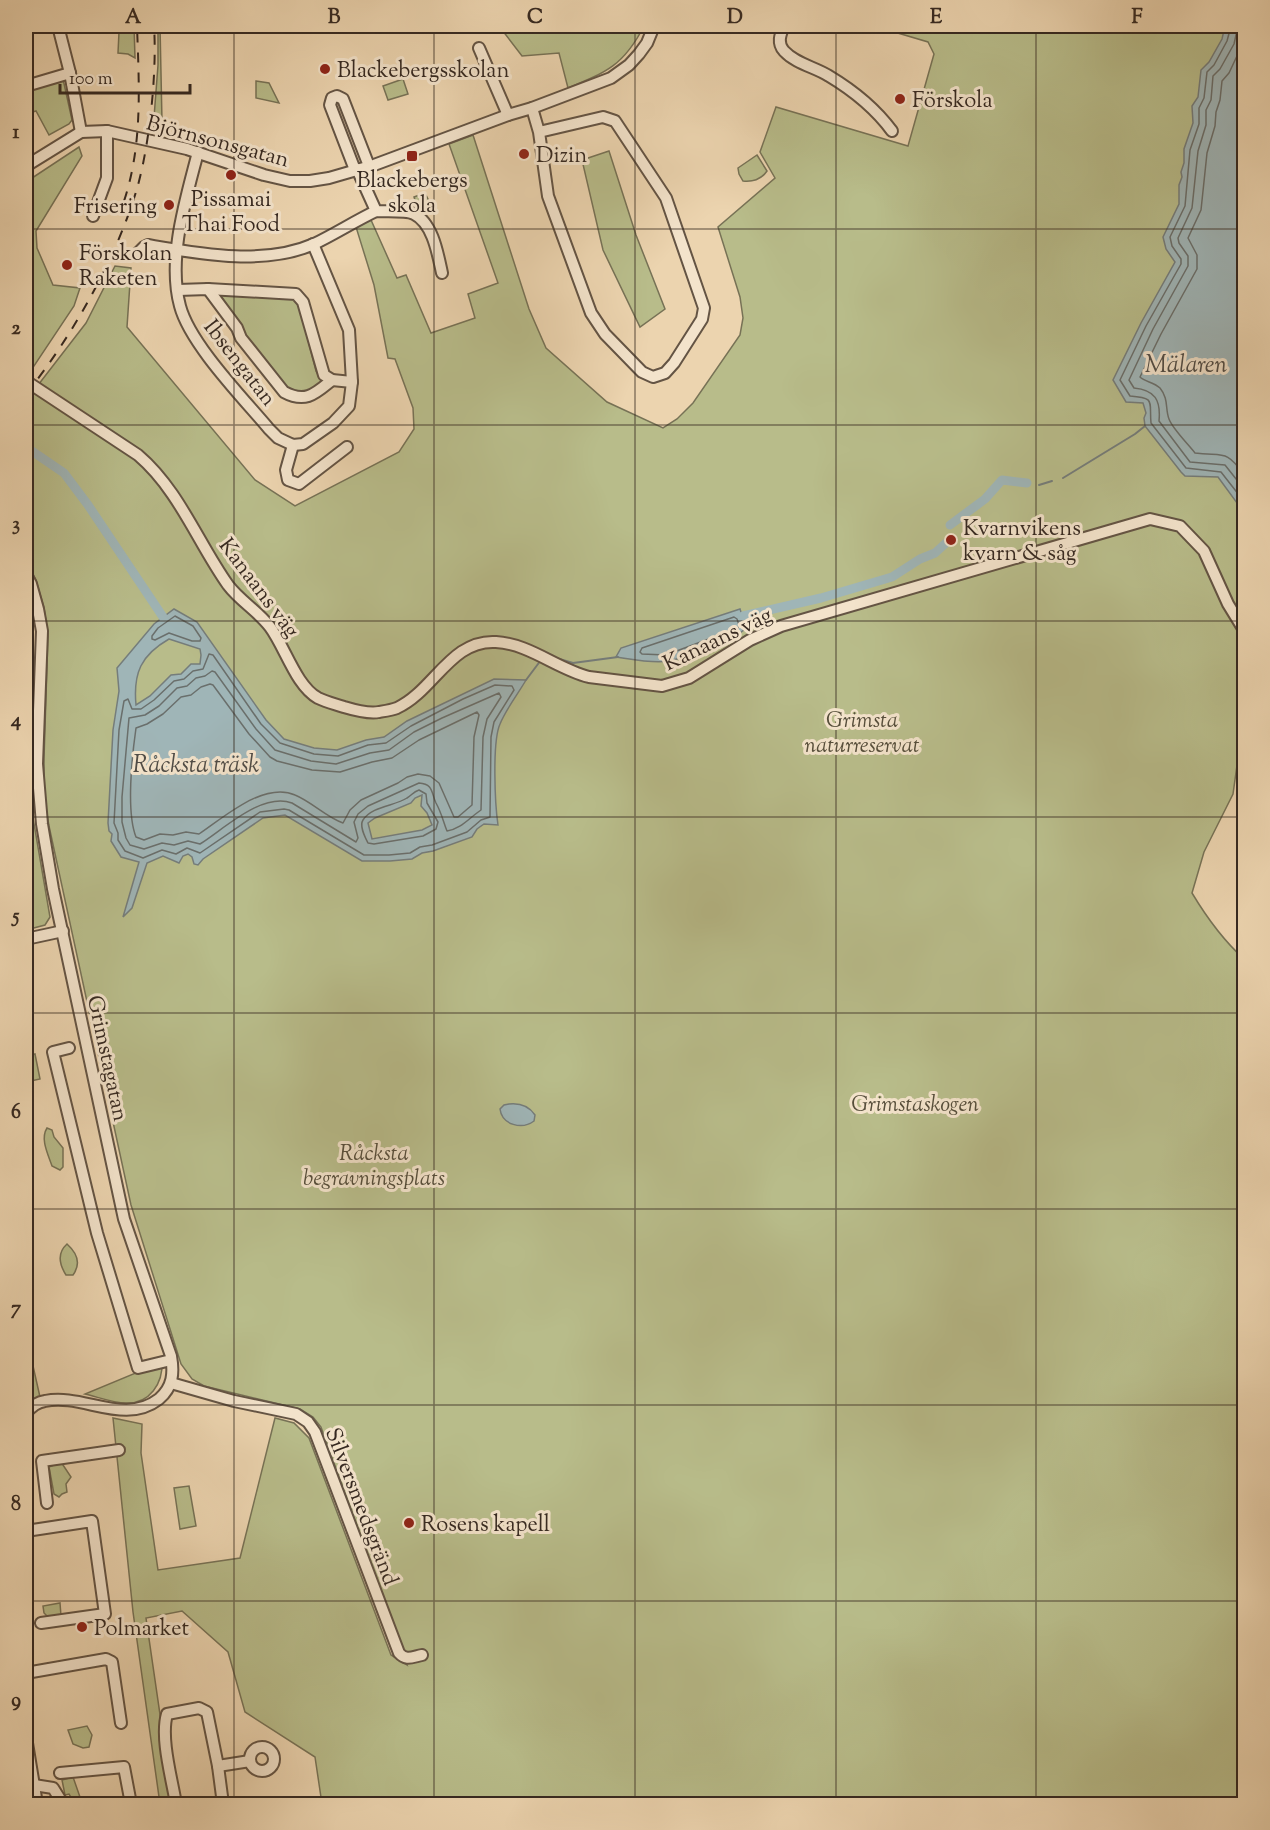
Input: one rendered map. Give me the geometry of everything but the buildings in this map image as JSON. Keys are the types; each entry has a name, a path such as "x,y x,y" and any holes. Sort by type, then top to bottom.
{"street":[{"path":"58,26 81,132"},
{"name":"Björnsonsgatan","path":"26,166 81,132 107,131 198,152 264,175 290,181 329,178 369,166 611,78 629,65 647,43 654,26"},
{"path":"784,26 779,35 779,43 784,51 829,76 870,105 892,131"},
{"path":"479,48 507,115"},
{"path":"26,86 70,73"},
{"path":"369,166 343,99 337,96 332,98 330,105 376,211"},
{"path":"532,108 539,132 548,196 591,313 605,334 642,372 653,376 665,373 702,319 704,308 666,198 615,121 610,118 603,117 539,132"},
{"path":"93,216 107,178 107,131"},
{"name":"Ibsengatan","path":"198,152 179,226 177,250 180,306 190,330 208,354 269,429 278,438 293,445"},
{"path":"136,255 148,245 213,254 260,256 313,244 376,211 412,213 420,218 433,239 442,273"},
{"path":"313,244 349,330 352,382 349,406 333,423 303,444 293,445 286,470 288,480 299,484 347,447"},
{"name":"Ibsengatan","path":"178,290 208,289 296,294 303,302 324,375 332,380 310,397 292,397 284,392 241,338 237,328 208,289"},
{"path":"332,380 352,382"},
{"name":"Kanaans väg","path":"26,381 138,455 153,468 228,585 271,628 305,687 316,697 350,709 374,713 397,708 416,694 461,651 475,643 498,642 526,650 561,667 589,677 662,686 689,678 750,640 781,626 1150,519 1180,526 1204,551 1228,604 1245,630"},
{"name":"Grimstagatan","path":"26,575 38,609 42,631 37,764 42,824 53,889 119,1199 171,1360 173,1371 171,1383"},
{"path":"26,939 63,931"},
{"path":"69,1048 53,1052 98,1233 138,1368 171,1360"},
{"path":"26,1413 42,1401 52,1400 109,1408 139,1409 161,1397 169,1389 171,1383"},
{"name":"Silversmedsgränd","path":"171,1383 234,1401 296,1414 308,1422 315,1432 399,1653 403,1658 409,1659 422,1655"},
{"path":"47,1503 42,1461 119,1450"},
{"path":"26,1531 92,1521 105,1614 41,1623"},
{"path":"26,1673 106,1659 112,1662 121,1723"},
{"path":"176,1804 165,1722 167,1714 199,1708 207,1712 223,1804"},
{"path":"26,1737 37,1804"},
{"path":"218,1766 250,1761"},
{"path":"60,1773 124,1767 131,1804"},
{"path":"34,1785 52,1788 63,1804"}],"green space":[{"path":"93,26 134,26 135,58 128,54 118,53 119,32 93,29"},
{"path":"158,26 160,26 162,121 169,122 167,135 153,131 158,65"},
{"path":"499,26 644,26 629,50 613,66 568,88 559,53 522,56"},
{"name":"Grimsta naturreservat","path":"874,26 1244,26 1244,715 1233,794 1204,852 1192,893 1216,928 1244,959 1244,1804 322,1804 315,1757 245,1712 228,1652 182,1611 146,1618 173,1804 160,1804 133,1612 113,1418 142,1424 141,1453 158,1570 240,1558 275,1418 294,1423 309,1438 391,1655 407,1665 321,1427 313,1417 300,1409 204,1386 192,1379 181,1364 131,1205 44,797 48,634 36,580 26,560 26,384 35,389 86,323 115,266 131,268 127,327 255,480 295,506 399,452 414,429 413,408 395,359 388,358 374,285 356,227 371,220 397,278 406,275 431,333 475,318 468,294 498,283 449,144 473,135 529,309 546,348 607,402 663,428 677,419 693,403 740,335 743,318 740,297 718,227 775,178 760,152 776,107 908,146 934,54 928,42"},
{"path":"63,79 72,120 49,135 36,111 26,114 26,89"},
{"path":"403,79 408,94 388,100 383,86"},
{"path":"256,81 269,83 279,103 256,98"},
{"path":"79,147 82,156 36,231 37,248 53,285 80,288 74,306 28,375 26,367 26,182"},
{"path":"609,151 636,235 665,309 640,327 603,250 582,160"},
{"path":"757,155 767,171 756,180 743,181 738,168"},
{"path":"425,193 433,209 427,211 416,203 414,197"},
{"path":"218,292 294,299 299,305 316,371 323,384 309,394 284,391 244,337 244,331 216,296"},
{"path":"26,593 33,624 30,762 33,818 50,917 45,925 26,930"},
{"path":"35,1054 40,1079 26,1082 26,1056"},
{"path":"47,1128 52,1130 54,1137 63,1148 63,1167 60,1170 52,1166 47,1152 44,1137"},
{"path":"67,1244 77,1259 77,1267 73,1275 66,1275 61,1263 60,1255"},
{"path":"26,1335 40,1397 26,1406"},
{"path":"162,1362 157,1384 153,1391 142,1400 121,1403 85,1394"},
{"path":"61,1462 71,1477 66,1484 67,1492 59,1497 54,1494 49,1467"},
{"path":"189,1486 196,1526 180,1529 174,1488"},
{"path":"60,1603 61,1616 48,1617 44,1613 43,1606"},
{"path":"87,1726 92,1735 89,1747 83,1748 73,1744 68,1730"},
{"path":"73,1777 81,1800 74,1802 69,1794 65,1795 62,1780"}],"water":[{"name":"Mälaren","path":"1225,26 1244,26 1244,507 1241,502 1237,503 1218,477 1185,476 1145,426 1146,413 1143,403 1126,402 1113,380 1175,262 1166,249 1163,237 1179,204 1184,149 1193,123 1192,106 1198,97 1201,70 1209,62 1222,39"},
{"name":"Råcksta träsk","path":"174,609 197,622 266,720 284,739 314,748 337,750 366,740 384,737 407,721 494,679 526,680 505,713 497,733 495,774 498,825 484,824 472,837 422,853 412,859 362,861 285,815 263,818 203,859 198,865 194,864 192,857 188,854 183,856 179,863 163,856 147,863 132,908 123,917 139,862 121,857 111,841 112,834 108,823 113,730 119,691 117,668 154,624","holes":["169,639 200,649 200,664 191,664 181,674 171,675 150,696 136,705 136,683 141,666 145,658","422,795 421,806 432,825 422,830 372,839 368,823 411,803"]},
{"path":"740,609 746,628 709,648 663,662 616,657 621,648"},
{"path":"509,1104 530,1109 535,1115 534,1121 524,1125 508,1122 504,1119 500,1109"}],"waterway":[{"path":"1063,478 1145,426"},
{"path":"26,447 64,473 163,617"},
{"path":"950,525 985,499 1002,480 1027,483"},
{"path":"1039,485 1052,481"},
{"path":"743,616 821,598 892,577 920,559 935,553 946,543"},
{"path":"556,658 573,663 618,657"},
{"path":"526,680 541,660"}],"railway":[{"path":"124,201 137,136 139,92 137,26"},
{"path":"26,394 60,347 92,295 119,240 129,212 138,185 149,127 154,64 154,26"}],"place":[{"name":"Blackebergsskolan","path":"325,69"},
{"name":"Förskola","path":"900,99"},
{"name":"Dizin","path":"524,154"},
{"name":"Blackebergs skola","path":"412,156"},
{"name":"Pissamai Thai Food","path":"231,175"},
{"name":"Frisering","path":"169,205"},
{"name":"Förskolan Raketen","path":"67,265"},
{"name":"Kvarnvikens kvarn & såg","path":"951,540"},
{"name":"Rosens kapell","path":"409,1523"},
{"name":"Polmarket","path":"82,1627"}],"park label":[{"name":"Grimstaskogen","path":"915,1103"},
{"name":"Råcksta begravningsplats","path":"374,1164"}]}
